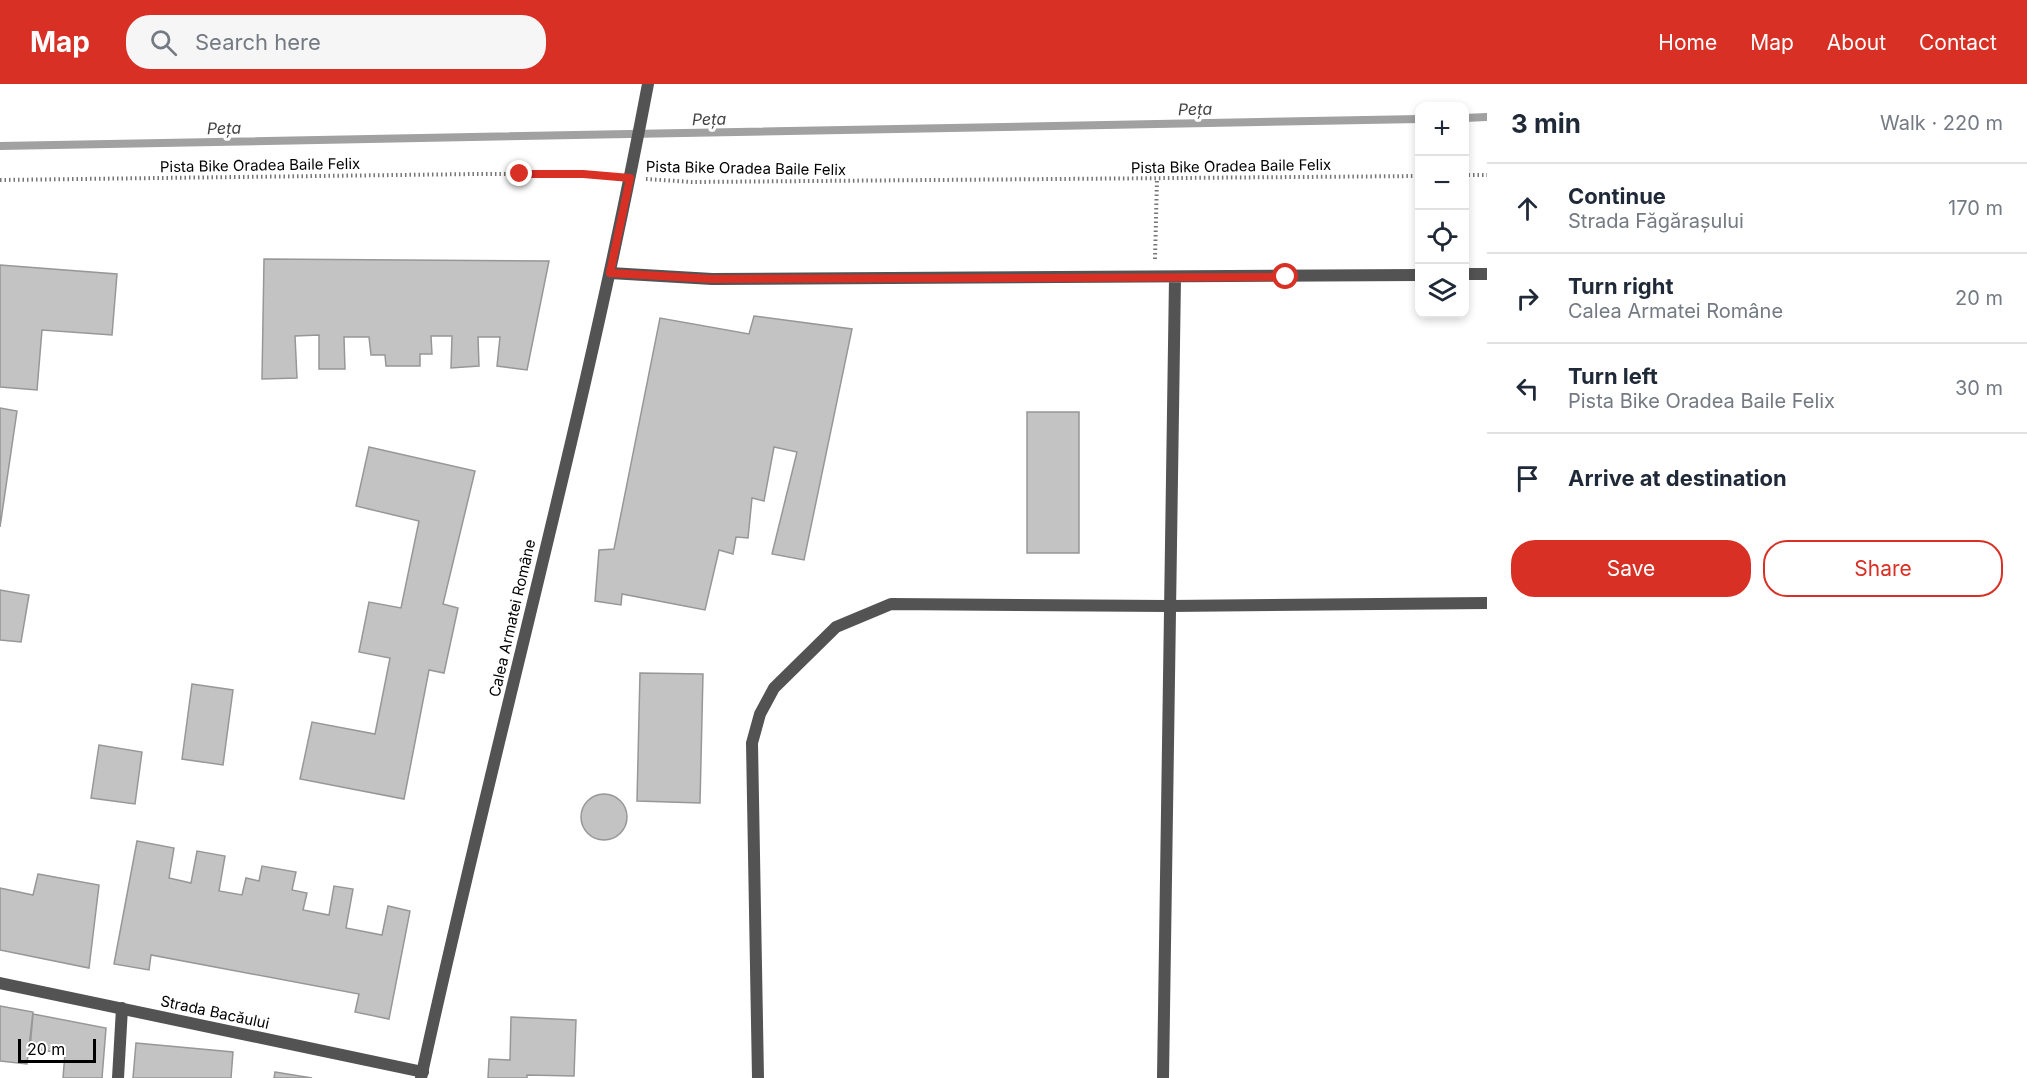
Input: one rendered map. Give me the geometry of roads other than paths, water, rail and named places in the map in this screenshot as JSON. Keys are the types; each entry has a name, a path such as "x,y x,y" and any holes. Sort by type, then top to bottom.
{"street":[{"name":"Calea Armatei Române","path":"422,1075 469,864 610,273 648,86"},
{"path":"610,273 712,279 1415,275"},
{"path":"1469,274 1487,274"},
{"path":"1163,1078 1175,278"},
{"path":"758,1078 752,743 760,714 774,688 836,627 891,604 1169,606 1487,603"},
{"name":"Strada Bacăului","path":"0,983 422,1075"},
{"path":"118,1078 122,1008"}],"waterway":[{"name":"Peța","path":"1469,118 1487,117"},
{"name":"Peța","path":"0,146 1415,119"}]}
